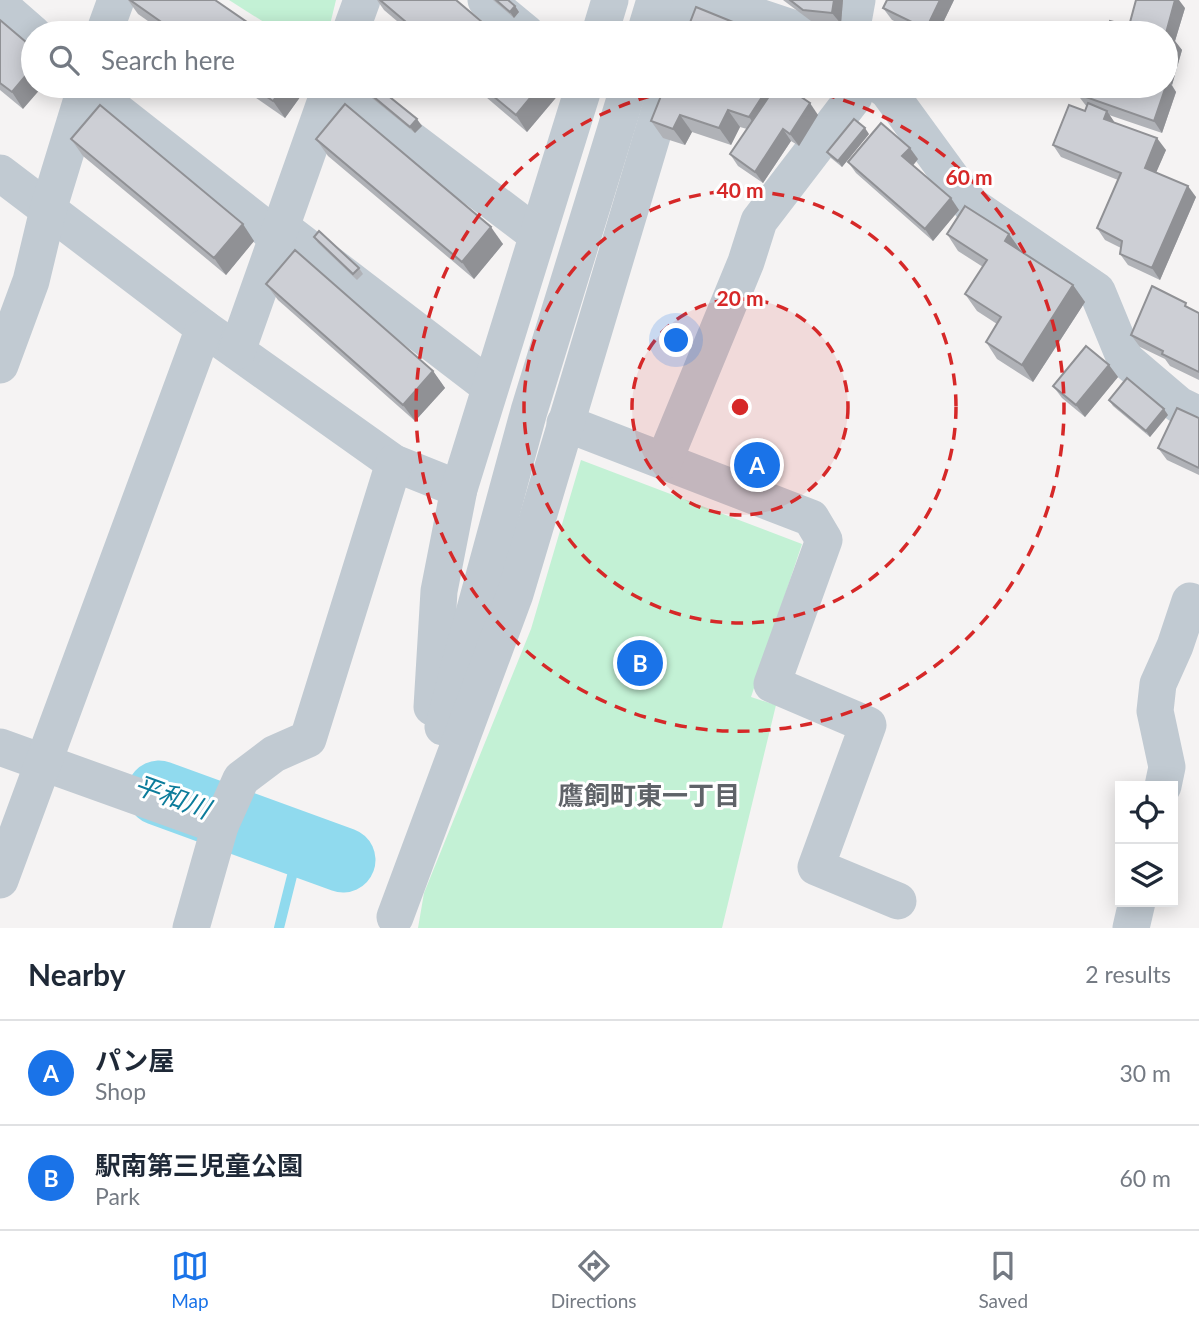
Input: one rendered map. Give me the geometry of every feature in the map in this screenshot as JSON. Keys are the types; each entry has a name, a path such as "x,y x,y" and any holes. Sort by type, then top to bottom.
{"street":[{"path":"108,21 116,0"},
{"path":"354,21 362,0"},
{"path":"486,0 511,21"},
{"path":"604,21 610,0"},
{"path":"649,21 655,0"},
{"path":"686,21 692,0"},
{"path":"708,0 771,21"},
{"path":"853,21 857,0"},
{"path":"0,5 21,23"},
{"path":"0,365 31,281 48,210 82,98"},
{"path":"102,98 490,387"},
{"path":"237,351 327,98"},
{"path":"356,98 537,235"},
{"path":"428,782 439,591 459,489 580,98"},
{"path":"393,923 416,822 529,411 625,98"},
{"path":"393,923 515,594 663,98"},
{"path":"664,461 746,262 759,220 852,98"},
{"path":"893,98 971,205 1097,290 1125,359 1179,405 1199,415"},
{"path":"0,173 204,328 394,463 459,489"},
{"path":"0,880 204,328"},
{"path":"565,423 811,518 824,540 772,684 868,725 816,867 898,901"},
{"path":"191,928 220,826 241,779 274,754 308,739 394,463"},
{"path":"1164,781 1167,767 1155,711 1158,684 1175,646 1190,601"},
{"path":"0,747 220,826"},
{"path":"1132,928 1136,907"}],"green space":[{"path":"229,0 336,0 331,21 262,21"},
{"path":"581,460 802,544 751,697 776,705 722,928 418,928 424,893 531,629"}],"building":[{"path":"130,0 215,0 246,21 160,21"},
{"path":"380,0 456,0 481,21 405,21"},
{"path":"496,0 508,0 515,6 510,12"},
{"path":"790,0 834,0 832,13 803,10"},
{"path":"887,0 940,0 930,21 910,21 883,8"},
{"path":"1136,0 1175,0 1169,21 1130,21"},
{"path":"696,7 730,21 691,21"},
{"path":"0,20 21,38 21,81 12,92 0,83"},
{"path":"375,98 391,98 417,119 410,127"},
{"path":"495,98 530,98 516,115"},
{"path":"660,98 761,98 749,117 728,110 719,128 680,115 673,129 651,121"},
{"path":"768,98 803,98 810,103 790,134 783,129 755,172 730,154"},
{"path":"1088,98 1162,98 1154,121"},
{"path":"1088,103 1107,111 1104,119 1157,138 1145,168 1188,186 1152,268 1120,254 1122,241 1097,228 1121,173 1053,145 1069,105 1085,111"},
{"path":"345,104 491,227 462,262 316,139"},
{"path":"100,105 243,224 214,258 71,139"},
{"path":"854,119 865,128 838,161 827,152"},
{"path":"881,123 910,148 902,156 951,198 925,229 848,162"},
{"path":"965,206 1009,234 1005,241 1073,285 1022,365 986,342 1001,317 965,294 987,260 947,234"},
{"path":"319,231 359,268 353,274 314,237"},
{"path":"295,250 433,371 403,405 266,284"},
{"path":"1152,286 1186,303 1185,306 1199,313 1199,372 1131,335"},
{"path":"1086,346 1109,365 1076,405 1053,386"},
{"path":"1127,378 1164,409 1146,431 1109,400"},
{"path":"1177,408 1199,418 1199,468 1158,448"}],"waterway":[{"name":"平和川","path":"159,793 343,860"},
{"path":"279,928 300,844"}],"place":[{"name":"パン屋","path":"757,465"},
{"name":"駅南第三児童公園","path":"640,663"}],"district":[{"name":"鷹飼町東一丁目","path":"649,796"}]}
